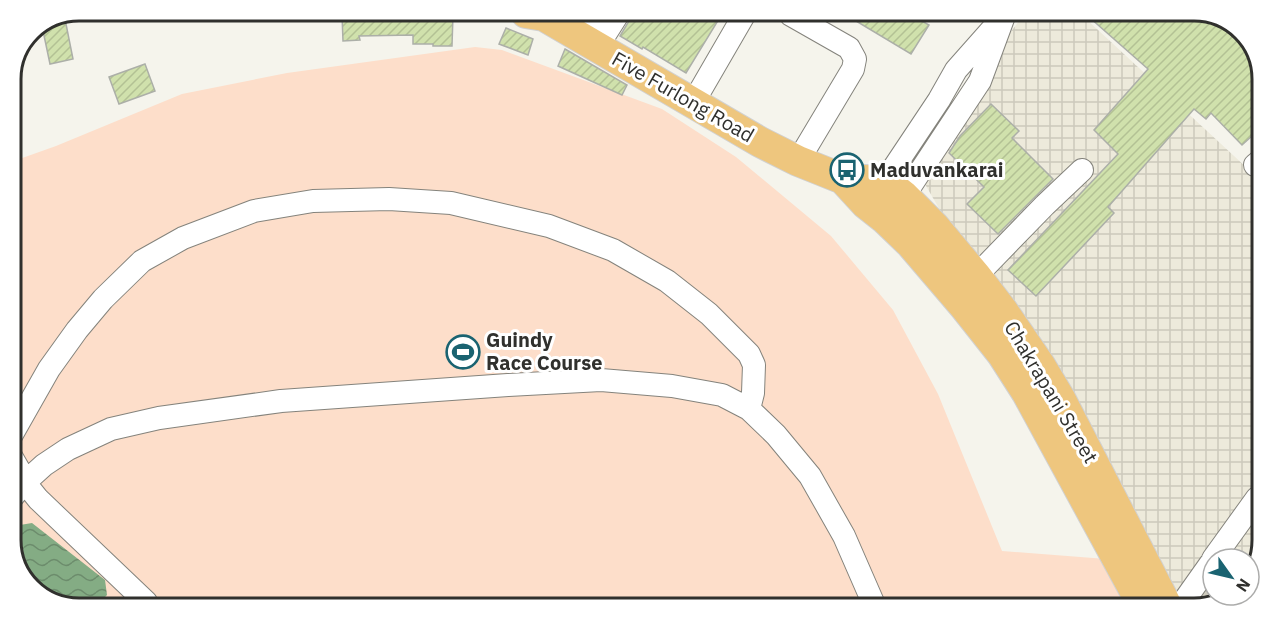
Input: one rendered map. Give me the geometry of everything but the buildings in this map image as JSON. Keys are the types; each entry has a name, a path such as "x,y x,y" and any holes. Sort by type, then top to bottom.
{"main road":[{"name":"Five Furlong Road","path":"572,21 608,29 693,103 760,142 885,200"},
{"name":"Chakrapani Street","path":"885,200 933,226 1003,311 1061,400 1163,598"},
{"path":"885,200 911,244 1002,354 1027,393 1139,598"}],"street":[{"path":"693,103 741,21"},
{"path":"798,161 853,69 855,59 849,48 802,21"},
{"path":"885,200 956,70 979,21"},
{"path":"956,70 1000,21"},
{"path":"980,81 1002,21"},
{"path":"885,200 980,81 1010,21"},
{"path":"976,276 1082,170"},
{"path":"21,418 49,369 77,330 103,299 142,261 183,238 254,211 313,201 378,199 441,202 462,206 549,226 622,255 667,281 709,314 749,354 754,365 753,393 749,410"},
{"path":"21,487 44,465 68,449 111,429 159,418 281,401 601,380 672,386 722,395 749,410 776,435 810,476 844,536 871,598"},
{"path":"21,475 38,499 142,598"},
{"path":"1222,547 1252,505"},
{"path":"1186,598 1201,576"}],"shaded area":[{"path":"1019,21 1088,21 1252,173 1252,547 1201,547 1201,598 1160,598 922,179 944,117"},
{"name":"Guindy Race Course","path":"475,47 502,50 662,109 736,157 831,236 893,310 938,394 1002,551 1106,559 1128,598 79,598 53,592 35,578 27,566 21,544 21,158 182,94 287,73"}],"water":[{"path":"32,523 105,580 107,595 104,598 67,597 41,584 24,559 21,525"}],"place":[{"name":"Maduvankarai","path":"847,170"},
{"name":"Guindy Race Course","path":"463,352"}]}
